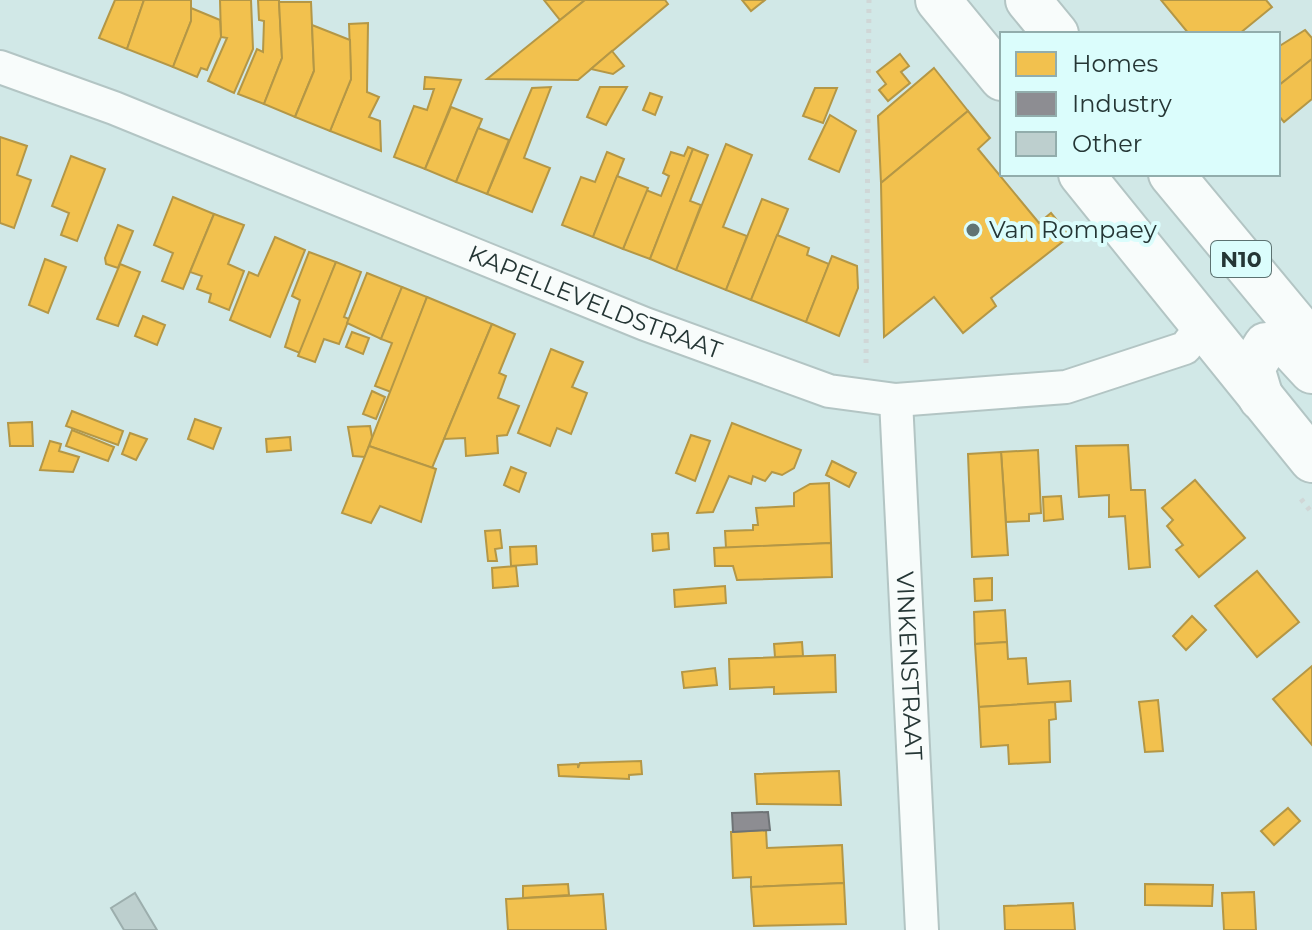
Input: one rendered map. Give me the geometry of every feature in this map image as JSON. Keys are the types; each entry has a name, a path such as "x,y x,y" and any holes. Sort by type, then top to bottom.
{"main road":[{"path":"938,0 1000,76"},
{"path":"1028,0 1054,32"},
{"path":"1083,176 1312,460"},
{"name":"N10","path":"1173,176 1312,344"},
{"path":"1261,398 1252,368 1266,345 1288,345 1312,371"}],"street":[{"name":"KAPELLEVELDSTRAAT","path":"0,67 114,108 658,329 829,391 880,398 1066,387 1185,348 1202,326"},
{"name":"VINKENSTRAAT","path":"880,398 922,930"}],"path":[{"path":"869,0 880,398"}],"building: Homes":[{"path":"115,0 144,0 127,49 99,38"},
{"path":"144,0 191,0 191,21 173,67 127,49"},
{"path":"220,0 251,0 253,49 234,93 208,81 227,38 221,37"},
{"path":"258,0 279,0 282,58 264,104 238,94 257,49 263,52 264,21 259,20"},
{"path":"544,0 585,0 560,20"},
{"path":"585,0 665,0 668,4 578,80 487,79"},
{"path":"742,0 765,0 751,11"},
{"path":"1161,0 1266,0 1272,7 1241,32 1187,32"},
{"path":"279,2 311,2 314,71 295,117 264,104 282,58"},
{"path":"191,8 220,20 221,37 207,70 201,68 197,77 173,67 191,21"},
{"path":"368,23 367,92 379,97 369,117 380,121 381,151 330,131 351,79 349,24"},
{"path":"312,25 350,40 351,79 330,131 295,117 314,71"},
{"path":"1305,30 1312,38 1312,59 1280,84 1280,46"},
{"path":"612,51 624,66 613,74 591,69"},
{"path":"900,54 909,66 901,72 910,83 888,101 879,90 886,84 877,72"},
{"path":"1312,59 1312,99 1284,122 1280,117 1280,84"},
{"path":"934,68 968,111 881,183 878,116"},
{"path":"425,77 461,80 425,169 394,157 414,106 427,110 434,89 424,89"},
{"path":"551,87 524,158 550,168 532,212 487,194 532,88"},
{"path":"600,87 627,87 606,125 587,117"},
{"path":"815,88 837,88 823,123 803,116"},
{"path":"650,93 662,97 655,115 643,110"},
{"path":"451,107 482,119 456,182 425,169"},
{"name":"Van Rompaey","path":"968,111 990,138 978,149 1000,176 1039,223 1051,213 1070,236 991,298 996,306 963,333 934,297 884,337 881,183"},
{"path":"830,115 856,131 839,172 809,159"},
{"path":"478,128 509,140 487,194 456,182"},
{"path":"0,137 27,146 17,175 31,180 14,228 0,223"},
{"path":"726,144 752,155 723,227 747,236 726,290 676,270"},
{"path":"688,147 693,149 650,259 623,249 646,190 661,196 669,176 663,173 671,152 684,156"},
{"path":"693,149 708,155 690,201 701,205 676,270 650,259"},
{"path":"607,152 624,159 593,237 562,225 581,177 595,182"},
{"path":"71,156 105,169 77,241 61,235 69,213 52,206"},
{"path":"617,176 648,188 623,249 593,237"},
{"path":"173,197 214,214 183,289 162,281 173,253 154,245"},
{"path":"762,199 788,209 751,300 726,290"},
{"path":"214,214 244,225 228,264 244,271 229,310 209,302 211,294 197,289 202,276 190,272"},
{"path":"118,225 133,231 118,268 106,264 105,258"},
{"path":"777,235 809,248 807,255 829,264 806,322 751,300"},
{"path":"275,237 305,250 270,337 230,320 249,272 258,276"},
{"path":"309,252 336,262 300,353 285,347 300,300 292,296"},
{"path":"832,256 857,266 858,288 839,336 806,322"},
{"path":"45,259 66,267 48,313 29,305"},
{"path":"336,262 361,272 344,317 349,319 339,344 324,339 315,362 298,356"},
{"path":"120,264 140,272 118,326 97,319"},
{"path":"367,273 402,287 381,339 347,323"},
{"path":"402,287 427,297 391,392 375,386 392,343 381,339"},
{"path":"427,297 492,324 432,468 369,446"},
{"path":"143,316 165,325 157,345 135,336"},
{"path":"492,324 515,334 499,373 506,376 498,398 519,406 507,435 497,436 498,453 466,456 465,438 444,439"},
{"path":"352,332 369,338 363,354 346,347"},
{"path":"551,349 583,362 572,387 587,393 571,434 557,428 550,446 518,433"},
{"path":"372,391 385,397 376,419 363,414"},
{"path":"72,411 123,431 118,445 66,426"},
{"path":"195,419 221,428 213,449 188,439"},
{"path":"32,422 33,446 10,446 8,423"},
{"path":"732,423 801,450 794,468 782,475 772,472 765,481 753,476 751,484 729,476 713,512 697,513"},
{"path":"370,426 372,437 365,457 353,456 348,427"},
{"path":"72,430 114,447 108,461 66,446"},
{"path":"130,433 147,439 136,460 122,454"},
{"path":"691,435 710,441 695,481 676,473"},
{"path":"290,437 291,450 267,452 266,439"},
{"path":"50,441 61,444 59,451 79,457 73,472 40,470"},
{"path":"1128,445 1131,490 1145,490 1150,567 1129,569 1125,516 1109,517 1109,495 1079,497 1076,446"},
{"path":"369,446 436,469 421,522 380,506 371,523 342,513"},
{"path":"1038,450 1041,513 1029,514 1029,521 1006,522 1001,452"},
{"path":"1001,452 1008,555 972,557 968,454"},
{"path":"832,461 856,473 849,487 826,475"},
{"path":"511,467 526,473 519,492 504,485"},
{"path":"1195,480 1245,538 1199,577 1176,550 1183,545 1167,526 1173,520 1162,508"},
{"path":"829,483 831,543 726,548 725,531 753,530 753,525 758,525 756,508 794,506 794,493 810,484"},
{"path":"1061,496 1063,519 1044,521 1043,497"},
{"path":"500,530 502,548 495,549 497,561 488,561 485,531"},
{"path":"668,533 669,549 653,551 652,534"},
{"path":"831,543 832,577 737,580 733,566 715,566 714,548"},
{"path":"536,546 537,564 511,566 510,547"},
{"path":"516,566 518,586 493,588 492,568"},
{"path":"1257,571 1299,622 1257,657 1215,606"},
{"path":"992,578 992,600 975,601 974,579"},
{"path":"725,586 726,603 675,607 674,590"},
{"path":"1005,610 1007,642 975,644 974,612"},
{"path":"1192,616 1206,630 1186,650 1173,636"},
{"path":"802,642 803,656 775,657 774,644"},
{"path":"1007,642 1008,659 1026,658 1028,684 1070,681 1071,701 979,707 975,644"},
{"path":"835,655 836,692 774,694 774,687 730,689 729,659"},
{"path":"1312,666 1312,745 1273,699"},
{"path":"715,668 717,685 684,688 682,672"},
{"path":"1158,700 1163,751 1145,752 1139,702"},
{"path":"1055,702 1056,719 1049,720 1050,762 1009,764 1008,745 981,747 979,707"},
{"path":"641,761 642,774 629,775 629,779 559,776 558,765 578,764 578,768 580,763"},
{"path":"839,771 841,805 757,804 755,774"},
{"path":"1288,808 1300,821 1274,845 1261,831"},
{"path":"766,830 767,848 842,845 844,883 751,887 751,877 733,878 731,832"},
{"path":"844,883 846,924 754,926 751,887"},
{"path":"568,884 569,895 523,898 523,886"},
{"path":"1145,884 1213,885 1212,906 1145,905"},
{"path":"1254,892 1256,930 1224,930 1222,893"},
{"path":"603,894 606,930 508,930 506,899"},
{"path":"1073,903 1075,930 1005,930 1004,906"}],"building: Industry":[{"path":"768,812 770,830 733,832 732,813"}],"building: Other":[{"path":"135,893 157,930 124,930 111,908"}],"place":[{"name":"Van Rompaey","path":"973,230"}]}
